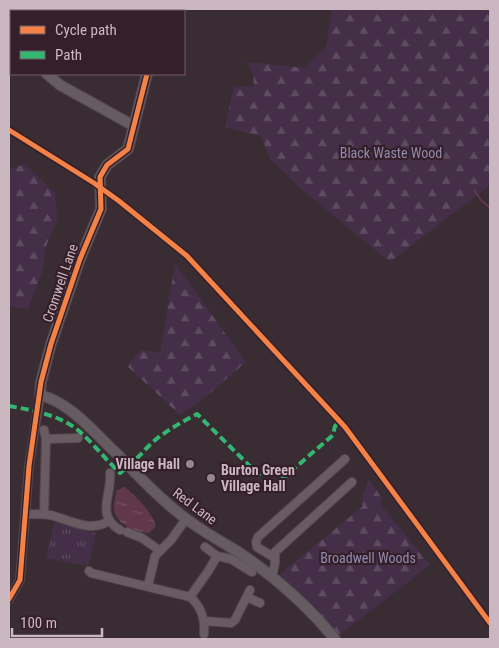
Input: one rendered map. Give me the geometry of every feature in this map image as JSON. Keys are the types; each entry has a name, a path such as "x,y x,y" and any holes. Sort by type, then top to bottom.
{"street":[{"path":"48,75 60,85 134,126"},
{"name":"Cromwell Lane","path":"40,395 41,382 51,344 80,259 97,219 101,204 100,177 107,166 128,149 147,75"},
{"path":"9,599 20,580 29,466 40,395"},
{"name":"Red Lane","path":"40,395 53,398 78,418 186,519 238,552 272,577 309,611 335,639"},
{"path":"44,514 45,434 78,438"},
{"path":"275,558 258,547 256,542 258,537 345,459"},
{"path":"110,473 111,480 106,511 109,521 124,531 142,538 159,550"},
{"path":"272,577 275,552 352,482"},
{"path":"26,514 44,514 87,526 101,525 109,521"},
{"path":"148,586 154,561 159,550 170,540 186,519"},
{"path":"205,547 217,556 231,559 252,572"},
{"path":"190,597 210,570 217,556"},
{"path":"89,571 190,597 201,610 204,621 204,634"},
{"path":"204,621 231,623 235,620 248,593 260,603"}],"green space":[{"name":"Black Waste Wood","path":"332,9 490,9 490,185 390,262 300,188 270,159 261,136 225,127 234,86 254,87 253,73 246,62 305,68 326,47"},
{"path":"25,164 55,193 57,219 45,249 44,267 28,309 9,306 9,170"},
{"path":"175,264 246,362 203,399 180,415 127,366 141,350 160,353"},
{"name":"Broadwell Woods","path":"369,479 381,497 381,505 430,565 339,635 280,574 362,507 363,495"},
{"path":"54,522 96,533 88,566 46,558"}],"water":[{"path":"124,487 133,494 152,516 156,526 149,533 132,529 122,523 115,514 116,491"}],"waterway":[{"path":"474,190 490,208"}],"marked path":[{"path":"9,406 46,414 71,425 120,473 159,437 197,414 271,487 333,435 335,426 340,422"}],"cycle path":[{"path":"9,599 20,580 29,466 41,382 51,344 80,259 101,209 100,177 107,165 128,149 147,75"},
{"path":"9,130 94,183 187,256 345,427 490,623"}],"place":[{"name":"Village Hall","path":"190,464"},
{"name":"Burton Green Village Hall","path":"211,478"}]}
